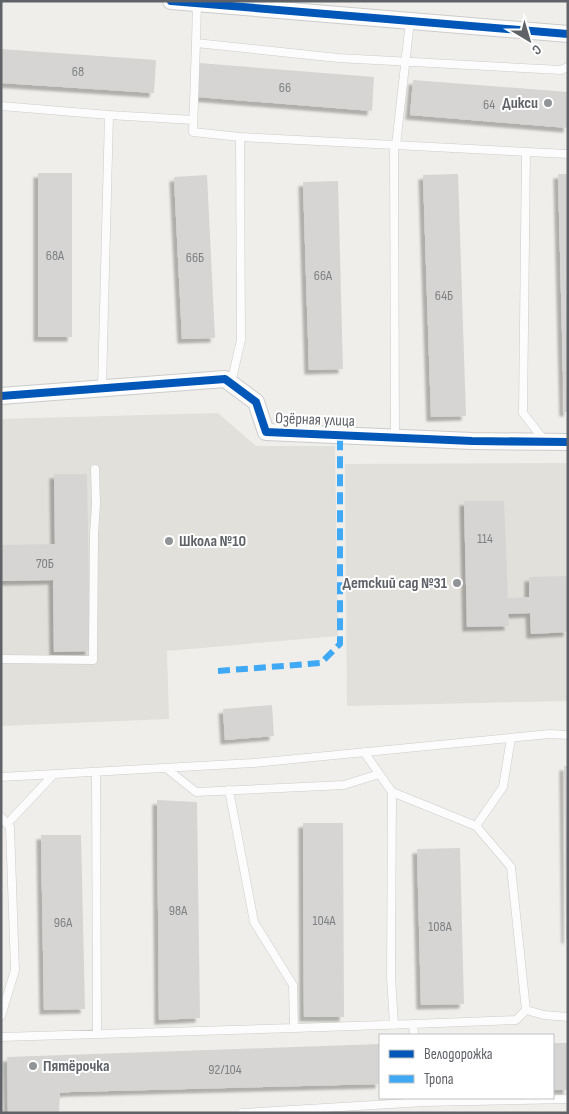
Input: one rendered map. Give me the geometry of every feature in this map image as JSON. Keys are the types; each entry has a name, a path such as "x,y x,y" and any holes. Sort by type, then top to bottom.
{"street":[{"path":"171,1 568,34"},
{"path":"1,396 225,379 231,383"},
{"name":"Озёрная улица","path":"231,383 256,402 266,432 395,438 568,442"}],"lane":[{"path":"208,3 196,43 193,132 240,138 568,154"},
{"path":"395,438 395,145 410,21"},
{"path":"196,43 338,58 561,70 568,67"},
{"path":"1,106 193,120"},
{"path":"102,388 109,115"},
{"path":"231,383 241,340 240,138"},
{"path":"526,152 523,413 545,442"},
{"path":"1,659 93,660 95,469"},
{"path":"1,777 253,763 550,734 568,735"},
{"path":"476,826 503,787 511,738"},
{"path":"364,752 392,792 476,826 511,867 526,1010"},
{"path":"166,768 196,792 344,784 379,774"},
{"path":"96,772 97,1034"},
{"path":"7,824 54,774"},
{"path":"229,790 254,922 293,985 294,1028"},
{"path":"392,792 391,977 394,1025"},
{"path":"1,817 10,827 15,970 1,1016"},
{"path":"526,1010 544,1015 568,1017"},
{"path":"1,1037 516,1020 526,1010"},
{"path":"413,1024 414,1034"},
{"path":"242,1113 415,1100 568,1099"}],"shaded area":[{"name":"Школа №10","path":"218,413 256,446 335,446 338,636 167,651 169,719 1,726 1,419"},
{"name":"Детский сад №31","path":"568,463 568,701 347,706 345,464"}],"building":[{"path":"1,49 156,60 154,93 1,83"},
{"path":"199,63 374,77 372,111 197,97"},
{"path":"413,80 568,92 568,128 410,115"},
{"path":"38,173 72,173 72,337 38,337"},
{"path":"458,174 466,416 431,417 423,175"},
{"path":"558,174 568,174 568,412 564,412"},
{"path":"207,175 215,338 182,339 174,177"},
{"path":"338,181 343,369 309,370 303,182"},
{"path":"54,474 87,474 90,651 54,652 53,580 1,581 1,545 55,544"},
{"path":"464,501 504,501 508,598 529,597 529,577 568,576 568,632 531,634 530,613 508,614 509,626 467,627"},
{"path":"272,705 274,736 225,740 223,709"},
{"path":"564,766 568,766 568,939 566,939"},
{"path":"157,800 197,802 200,1018 159,1020"},
{"path":"303,823 343,823 344,1017 304,1017"},
{"path":"41,835 81,835 85,1009 44,1010"},
{"path":"460,848 464,1004 421,1005 417,849"},
{"path":"554,1043 568,1043 568,1090 554,1090"},
{"path":"379,1044 379,1084 71,1092 60,1093 59,1113 8,1113 7,1057"}],"marked path":[{"path":"218,671 321,663 340,644 340,435"}],"cycle path":[{"path":"171,1 568,34"},
{"path":"1,396 225,379 256,402 266,432 472,441 568,442"}],"place":[{"name":"Дикси","path":"548,103"},
{"name":"Школа №10","path":"169,541"},
{"name":"Детский сад №31","path":"457,583"},
{"name":"Пятёрочка","path":"33,1066"}]}
